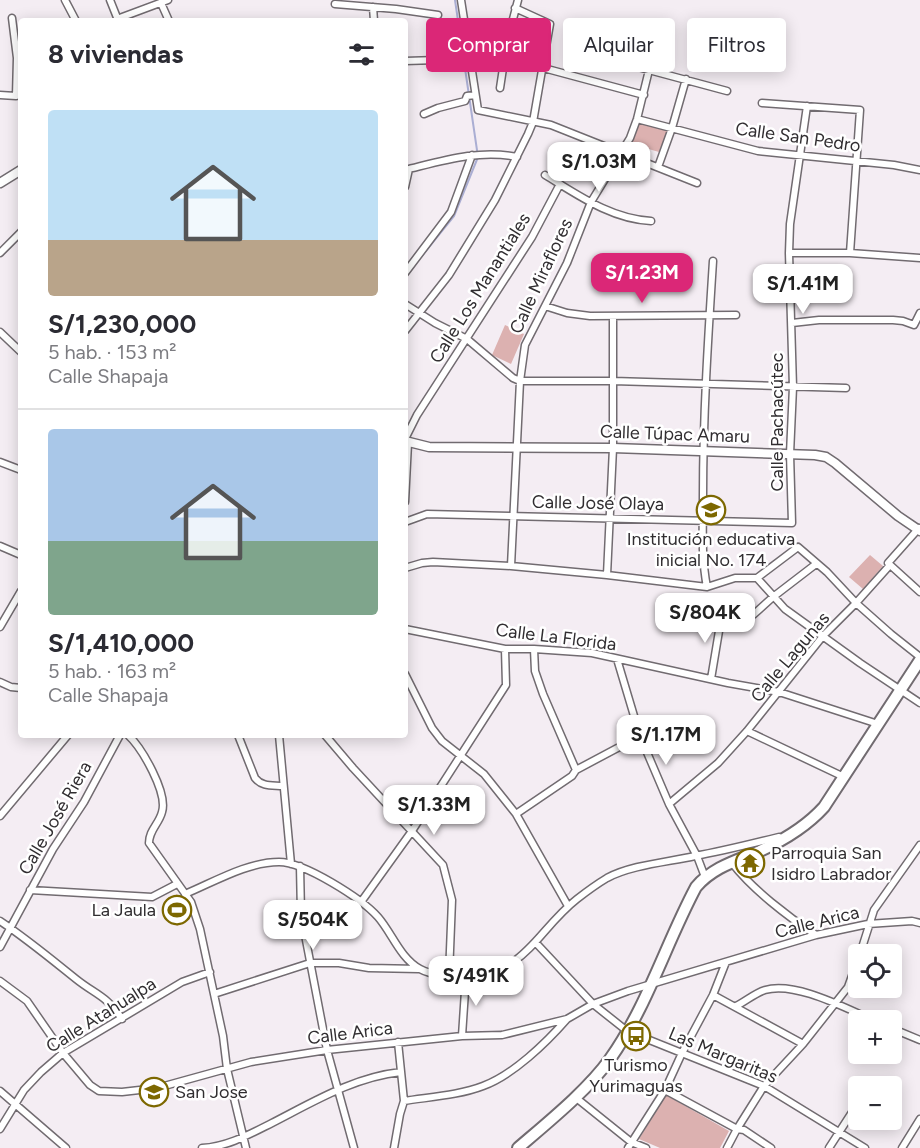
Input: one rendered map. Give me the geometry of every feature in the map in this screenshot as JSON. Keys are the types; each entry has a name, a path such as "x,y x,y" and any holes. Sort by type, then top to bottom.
{"highway":[{"path":"518,1148 575,1097 609,1061 651,984 696,887 713,870 762,850 792,834 808,824 820,812 920,658"}],"street":[{"path":"65,0 74,18"},
{"path":"110,0 117,18"},
{"path":"123,18 168,0"},
{"path":"461,0 464,18"},
{"path":"513,18 518,0"},
{"path":"161,3 168,18"},
{"path":"335,4 438,15"},
{"path":"373,7 374,18"},
{"path":"515,8 537,18"},
{"path":"0,94 18,98 12,18"},
{"path":"408,61 426,60"},
{"path":"551,69 644,95"},
{"path":"472,72 478,110 551,125 697,183"},
{"path":"500,88 502,72"},
{"path":"408,327 449,275 495,200 533,122 541,72"},
{"name":"Calle Miraflores","path":"511,566 520,381 525,345 567,263 591,202 621,152 637,119 649,72"},
{"path":"657,72 727,91"},
{"path":"658,167 686,79"},
{"path":"424,114 465,100 467,96 476,95"},
{"path":"762,103 860,110 850,253"},
{"name":"Calle Pachacútec","path":"792,523 790,454 793,387 790,224 807,106"},
{"name":"Calle San Pedro","path":"637,119 758,151 800,154 920,170"},
{"path":"408,169 488,153 517,157"},
{"path":"408,269 451,212 476,155"},
{"path":"0,183 18,172"},
{"path":"545,175 591,202 634,220 651,221"},
{"name":"Calle Los Manantiales","path":"408,436 417,415 532,237 560,184"},
{"path":"0,253 18,235"},
{"path":"789,253 850,253 920,258"},
{"path":"707,587 703,521 703,451 713,261"},
{"path":"408,306 467,339 513,378 520,381 614,381 846,388"},
{"path":"545,306 567,313 613,317 736,315"},
{"path":"792,323 819,320 893,320 914,326 920,313"},
{"path":"608,575 613,448 613,317"},
{"path":"0,332 18,349"},
{"name":"Calle Túpac Amaru","path":"408,442 429,447 613,448 790,454 826,458 847,471 898,516 919,529"},
{"path":"0,462 18,469"},
{"name":"Calle José Olaya","path":"408,520 427,514 792,523"},
{"path":"919,529 889,564 920,592"},
{"path":"0,546 18,554"},
{"path":"408,567 434,562 511,566 707,587 735,578 757,578 798,547 827,572 856,603 920,658"},
{"path":"753,615 816,564"},
{"name":"Calle Lagunas","path":"669,804 710,771 747,731 823,636 856,603 889,564"},
{"path":"757,578 785,609 920,703"},
{"path":"0,627 18,596"},
{"path":"711,679 722,613"},
{"name":"Calle La Florida","path":"408,629 505,649 592,653 779,692 878,724"},
{"path":"361,902 412,831 506,685 505,649"},
{"path":"534,649 535,671 576,770"},
{"path":"617,659 640,736 669,804 697,856 705,877"},
{"path":"408,680 432,728 442,741 484,774 516,814 568,906"},
{"path":"0,682 18,688"},
{"path":"747,731 844,777"},
{"path":"516,814 572,776 576,770 640,736"},
{"path":"0,816 65,738"},
{"name":"Calle José Riera","path":"0,947 53,849 84,802 118,738"},
{"path":"131,738 142,750 162,796 162,813 153,827 149,843 191,902 200,929 223,1036 227,1069 246,1148"},
{"path":"239,738 259,783 283,786"},
{"path":"279,738 291,864"},
{"path":"328,738 353,768 443,865 452,900 449,975"},
{"path":"214,994 310,963 419,969 431,973 466,976 501,970 536,944 543,931 568,906 607,878 621,872 792,834"},
{"path":"863,944 874,910 917,854 920,845"},
{"path":"732,862 765,895 816,935"},
{"path":"185,894 253,867 270,863 300,866 361,902 376,915 400,949 419,969"},
{"path":"300,866 301,914 310,963 327,1050 354,1148"},
{"path":"30,890 152,897 177,884"},
{"path":"0,921 56,961 83,985 101,994 122,1018"},
{"name":"Calle Arica","path":"0,981 27,1001 63,1053 90,1085 107,1093 157,1088 251,1062 327,1050 462,1036 502,1035 567,1019 593,1004 651,984 816,935 868,924 912,921 920,923"},
{"name":"Las Margaritas","path":"536,944 593,1004 627,1031 764,1086 865,1148"},
{"path":"629,1145 665,1090 713,995 726,962"},
{"name":"Calle Atahualpa","path":"0,1129 24,1090 41,1071 63,1053 182,982 210,972"},
{"path":"462,1036 466,976"},
{"path":"727,1148 736,1129 764,1086 803,1044 848,987"},
{"path":"736,1006 757,993 777,988 789,989 849,1010"},
{"path":"713,995 803,1044"},
{"path":"405,1101 480,1087 498,1080 518,1065 567,1019"},
{"path":"902,1033 920,1040"},
{"path":"394,1148 400,1114 405,1101 398,1042"},
{"path":"202,1148 211,1148 243,1138 350,1084 388,1073 401,1072"},
{"path":"665,1090 736,1129 744,1130 771,1148"},
{"path":"0,1091 66,1148"},
{"path":"575,1097 629,1145 646,1148"},
{"path":"829,1148 848,1118"},
{"path":"903,1148 920,1119"}],"shaded area":[{"path":"640,122 668,130 659,152 631,144"},
{"path":"505,325 524,334 511,364 492,355"},
{"path":"870,555 883,566 863,589 849,577"},
{"name":"La Jaula","path":"177,894 190,919 177,926 164,902"},
{"path":"666,1095 729,1131 720,1148 660,1148 639,1139"}],"waterway":[{"path":"421,257 454,216 478,157 455,0"}],"place":[{"name":"Institución educativa inicial No. 174","path":"711,510"},
{"name":"Parroquia San Isidro Labrador","path":"750,863"},
{"name":"La Jaula","path":"177,910"},
{"name":"Turismo Yurimaguas","path":"636,1036"},
{"name":"San Jose","path":"154,1092"}]}
